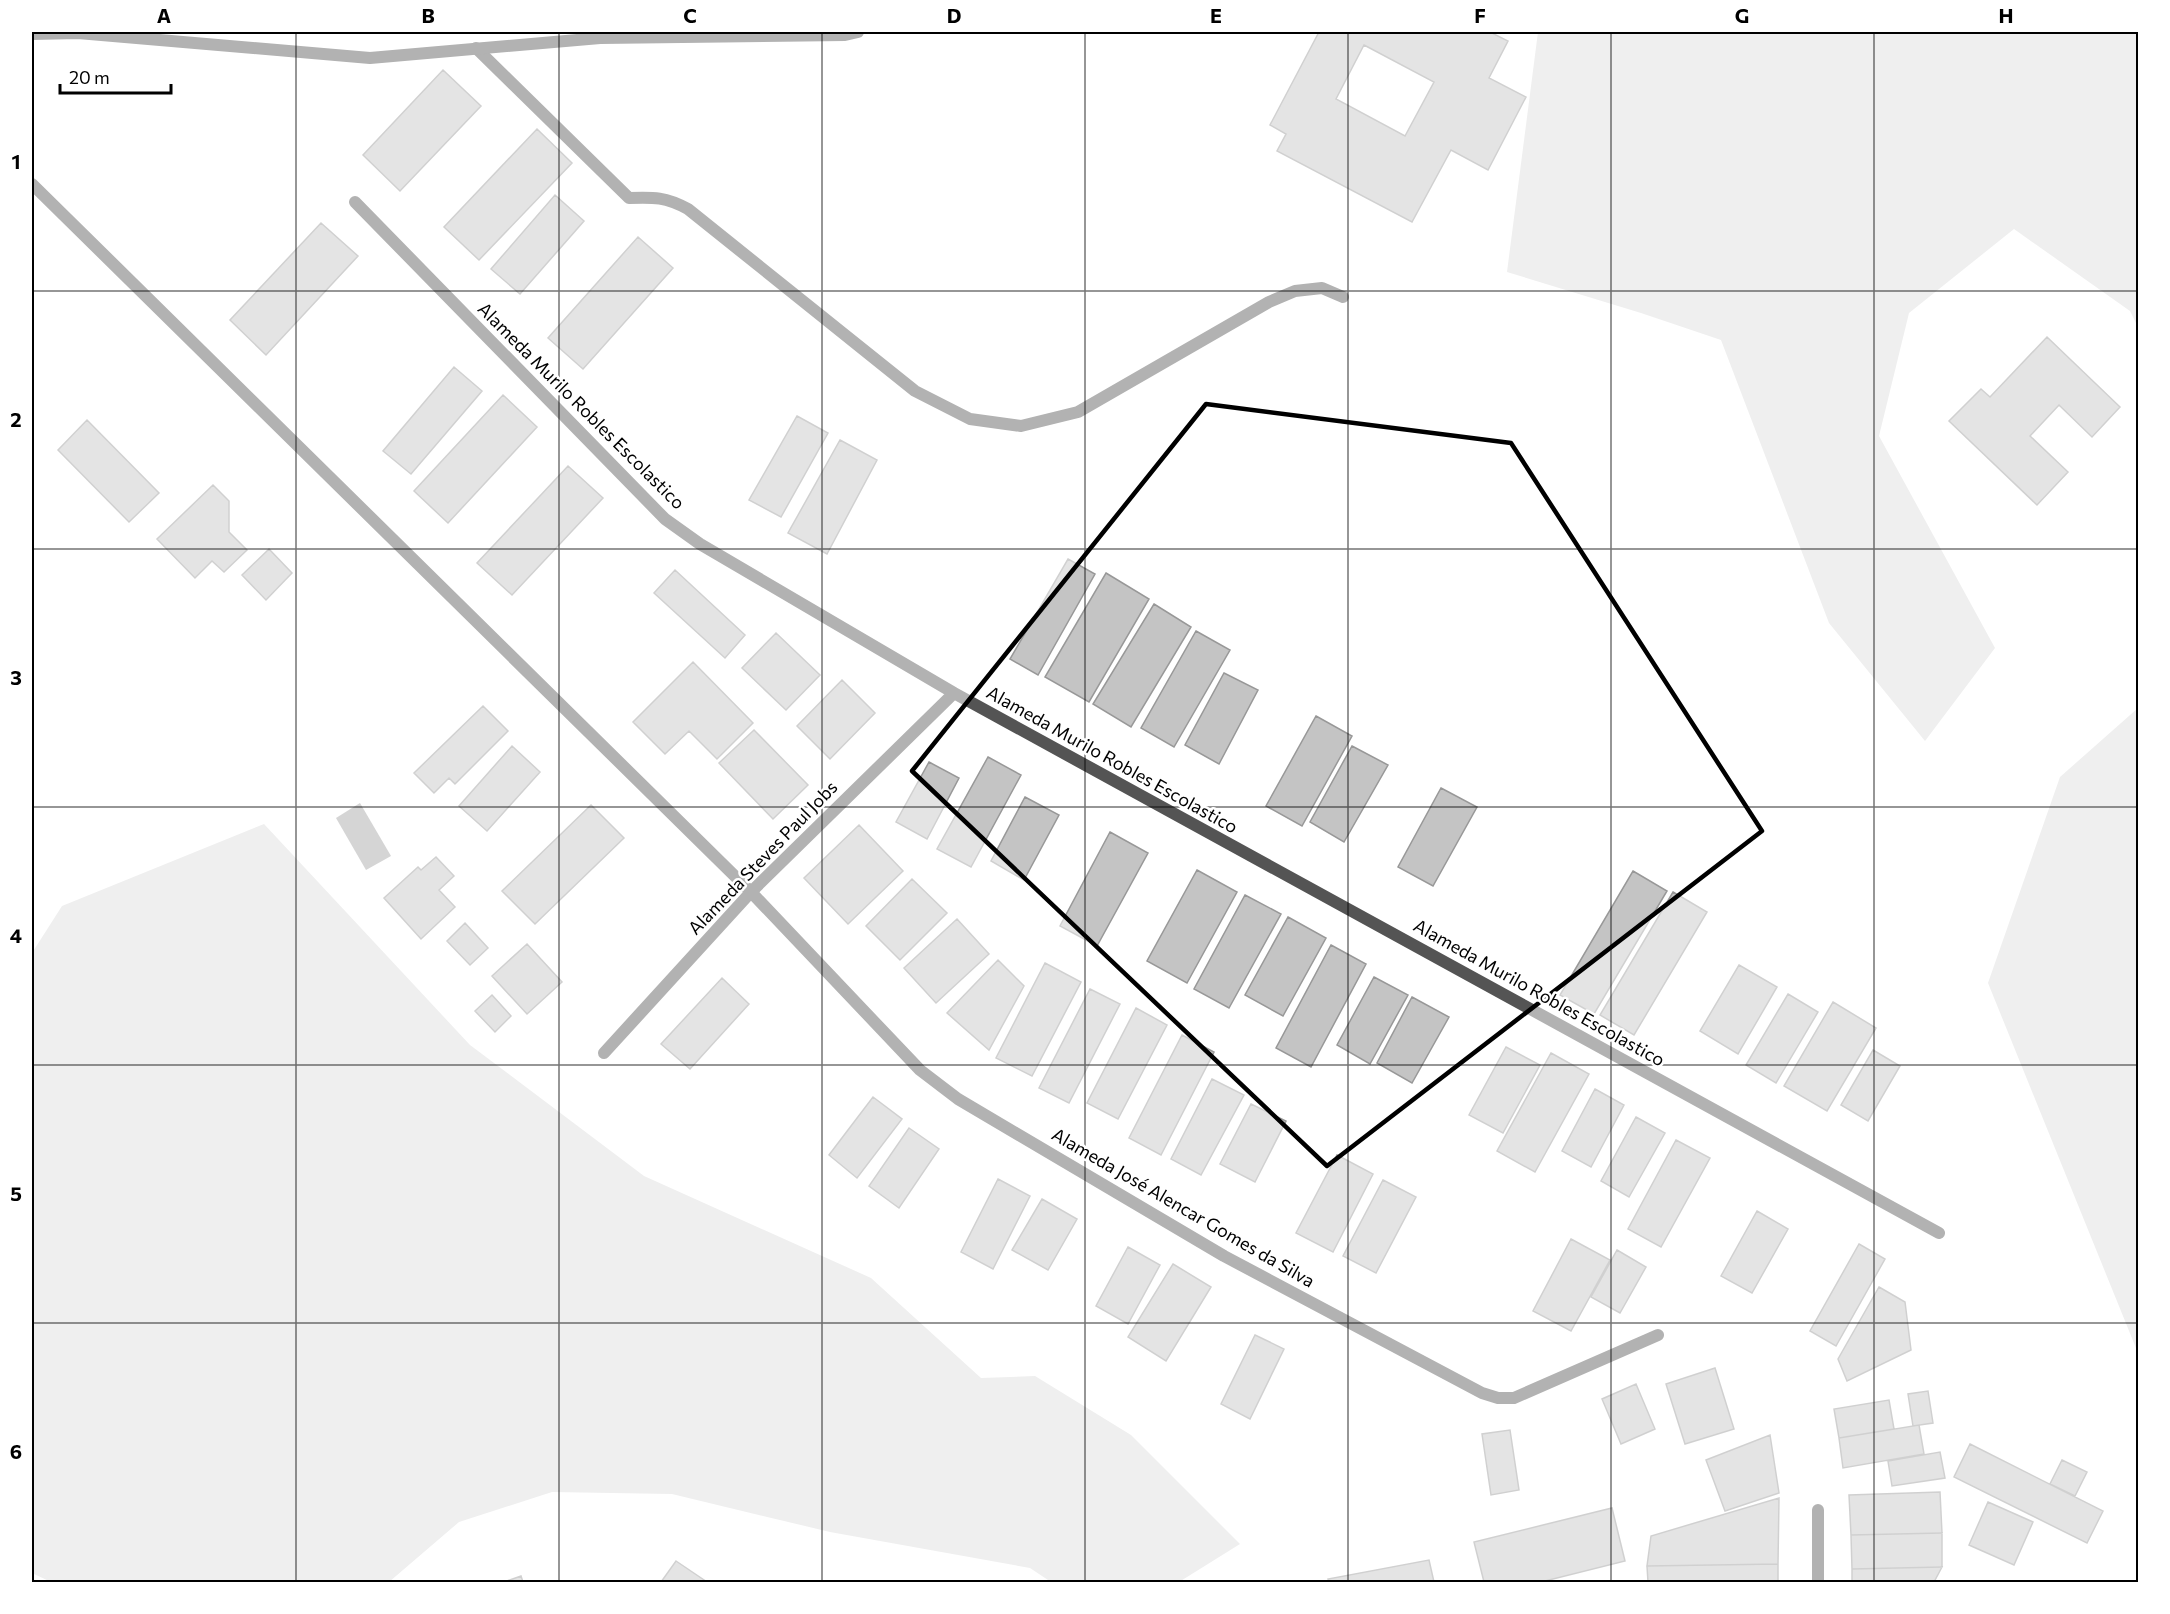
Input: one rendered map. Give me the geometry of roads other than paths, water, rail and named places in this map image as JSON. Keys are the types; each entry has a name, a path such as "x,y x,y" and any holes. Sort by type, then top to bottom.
{"street":[{"path":"32,34 78,33 370,58 600,38 844,35 858,32"},
{"path":"476,48 628,198 658,196 688,209 915,391 970,419 1021,426 1078,412 1269,302 1295,291 1322,288 1343,297"},
{"path":"32,184 751,892"},
{"name":"Alameda Murilo Robles Escolastico","path":"355,202 665,519 700,544 954,693 1939,1233"},
{"name":"Alameda Steves Paul Jobs","path":"604,1053 751,892 954,693"},
{"name":"Alameda José Alencar Gomes da Silva","path":"751,892 920,1070 958,1099 1224,1256 1482,1393 1498,1398 1514,1398 1658,1335"},
{"path":"1818,1510 1818,1582"}]}
